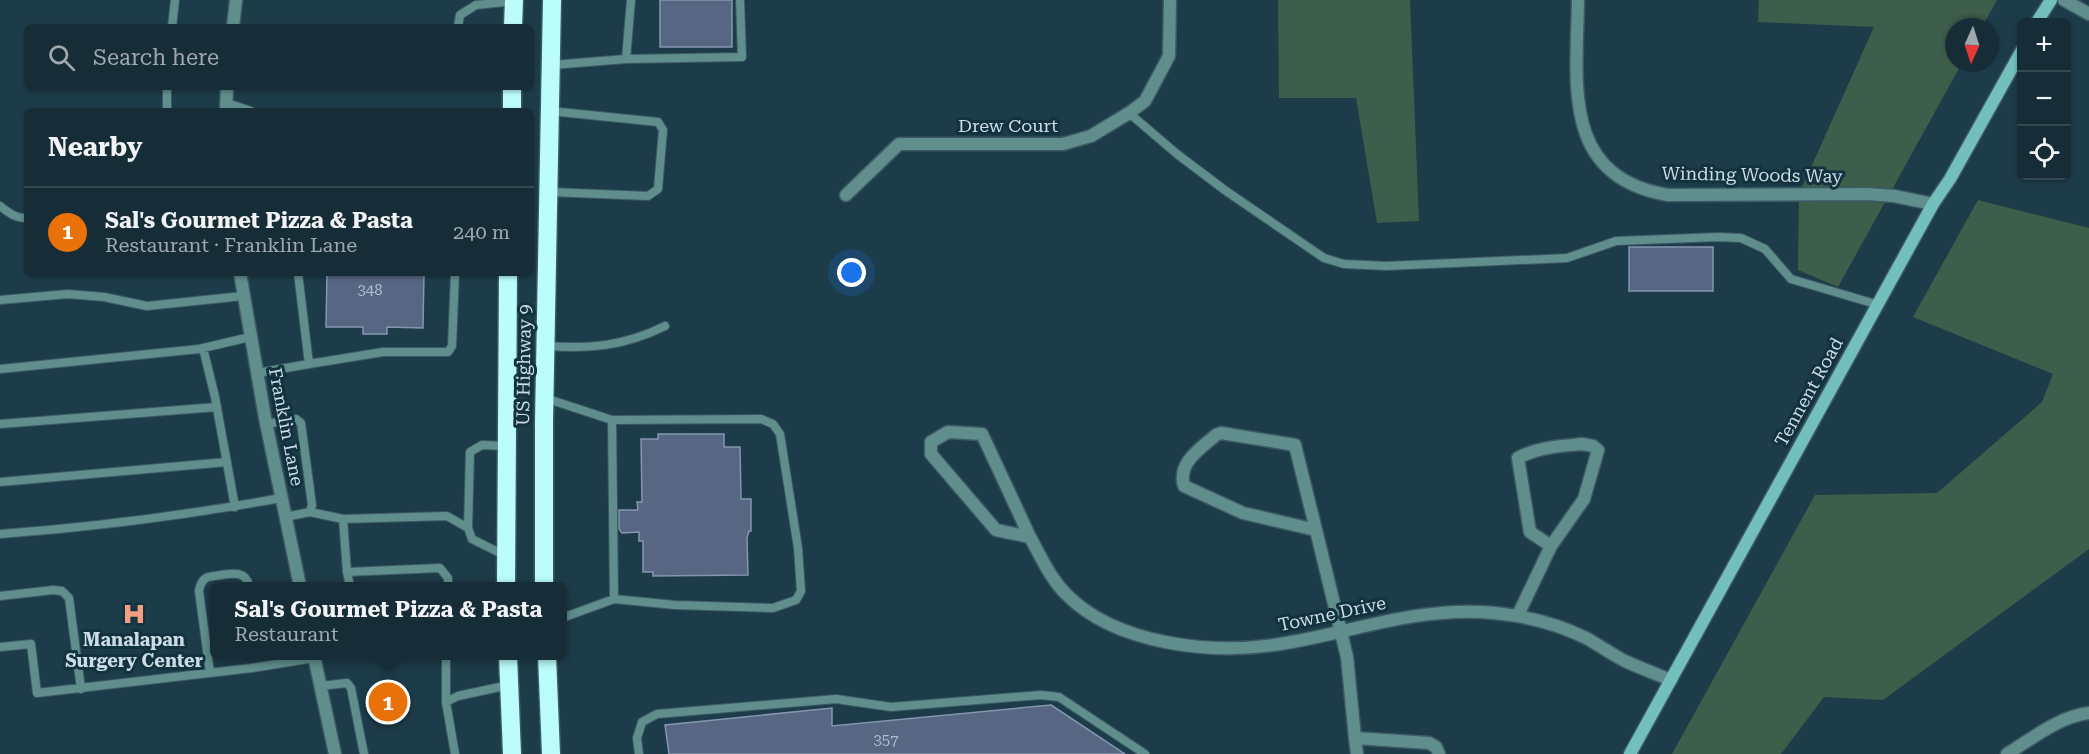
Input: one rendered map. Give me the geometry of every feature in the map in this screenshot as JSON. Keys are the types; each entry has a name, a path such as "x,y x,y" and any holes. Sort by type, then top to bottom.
{"highway":[{"name":"US Highway 9","path":"544,582 544,398 552,0"},
{"path":"513,24 514,1"},
{"path":"512,90 512,108"},
{"name":"US Highway 9","path":"506,582 508,276"},
{"path":"508,660 512,754"},
{"path":"547,660 551,754"}],"street":[{"path":"232,24 236,0"},
{"name":"Drew Court","path":"846,195 898,144 1063,144 1091,136 1145,101 1169,56 1170,0"},
{"name":"Winding Woods Way","path":"1578,0 1576,92 1583,130 1600,159 1616,174 1635,186 1668,195 1868,194 1894,196 1934,204"},
{"path":"2040,18 2051,0"},
{"path":"2064,0 2089,14"},
{"name":"Tennent Road","path":"1630,754 1934,204 2017,59"},
{"path":"227,90 227,107"},
{"name":"Franklin Lane","path":"240,276 266,424 299,582"},
{"name":"Towne Drive","path":"1030,537 996,530 931,454 931,442 948,432 982,434 1030,537 1053,578 1079,606 1106,622 1147,637 1200,646 1256,647 1281,644 1392,619 1443,612 1518,615 1580,635 1623,660 1671,680"},
{"path":"1317,530 1243,513 1194,491 1185,486 1182,478 1188,460 1221,433 1295,445 1317,530 1347,657 1357,754"},
{"path":"1518,615 1551,546 1584,499 1598,450 1593,446 1582,444 1561,446 1532,452 1518,458 1530,532 1551,546"},
{"path":"315,660 335,754"},
{"path":"2007,754 2056,723 2089,713"},
{"path":"1356,738 1429,743 1436,747 1439,754"}],"lane":[{"path":"172,24 175,0"},
{"path":"626,59 631,0"},
{"path":"551,66 626,59 742,57 740,0"},
{"path":"458,24 460,15 476,5 514,1"},
{"path":"167,90 167,108"},
{"path":"548,192 648,196 658,189 663,130 658,122 550,111"},
{"path":"1129,113 1177,154 1226,191 1324,258 1344,264 1386,266 1567,258 1616,241 1741,238 1765,249 1791,279 1878,305"},
{"path":"0,206 9,213 24,218"},
{"path":"298,276 309,364"},
{"path":"257,373 383,352 448,352 452,346 455,276"},
{"path":"0,300 69,294 104,297 147,306 243,296"},
{"path":"545,346 595,347 645,336 665,326"},
{"path":"0,369 203,348 250,337"},
{"path":"203,348 217,406 235,507"},
{"path":"544,398 612,420 761,419 773,424 780,434 798,548 801,591 796,600 773,608 675,605 614,599 567,616"},
{"path":"0,424 217,406"},
{"path":"266,424 296,419 301,423 312,506 310,512"},
{"path":"612,420 614,599"},
{"path":"506,446 482,445 470,452 468,528 472,539 506,556"},
{"path":"0,482 227,462"},
{"path":"0,534 195,514 281,498"},
{"path":"285,516 310,512 343,519 447,516 468,528"},
{"path":"343,519 349,582"},
{"path":"347,572 440,568 448,578 448,582"},
{"path":"210,673 200,584 205,578 234,573 242,575 248,582"},
{"path":"0,597 53,590 62,591 69,598 81,689"},
{"path":"0,647 31,644 37,693 260,667 298,660"},
{"path":"259,660 260,667"},
{"path":"447,660 446,702 455,754"},
{"path":"320,686 346,683 351,688 364,754"},
{"path":"446,702 458,696 509,685"},
{"path":"639,754 637,738 642,722 657,714 836,699 891,707 1041,695 1059,697 1145,754"}],"green space":[{"path":"1278,0 1410,0 1419,221 1377,223 1356,98 1279,98"},
{"path":"1759,0 1997,0 1987,18 1945,18 1945,72 1957,72 1838,287 1798,270 1799,194 1874,27 1758,22"},
{"path":"1978,200 2089,228 2089,549 1883,700 1824,697 1781,754 1672,754 1815,495 1937,493 2042,402 2053,374 1913,317"}],"building":[{"path":"660,0 732,0 732,47 660,47"},
{"path":"1629,247 1713,247 1713,291 1629,291"},
{"path":"327,276 424,276 423,328 387,327 387,334 363,334 363,327 326,327"},
{"path":"658,434 724,434 724,447 740,447 741,499 751,499 751,531 747,538 748,575 653,576 653,572 643,572 643,541 639,541 639,532 622,533 619,529 619,510 638,510 637,502 642,502 641,439 658,439"},
{"path":"1051,705 1125,754 669,754 665,725 832,708 832,726"}],"place":[{"name":"Manalapan Surgery Center","path":"134,614"},
{"name":"Sal's Gourmet Pizza & Pasta","path":"388,702"}]}
